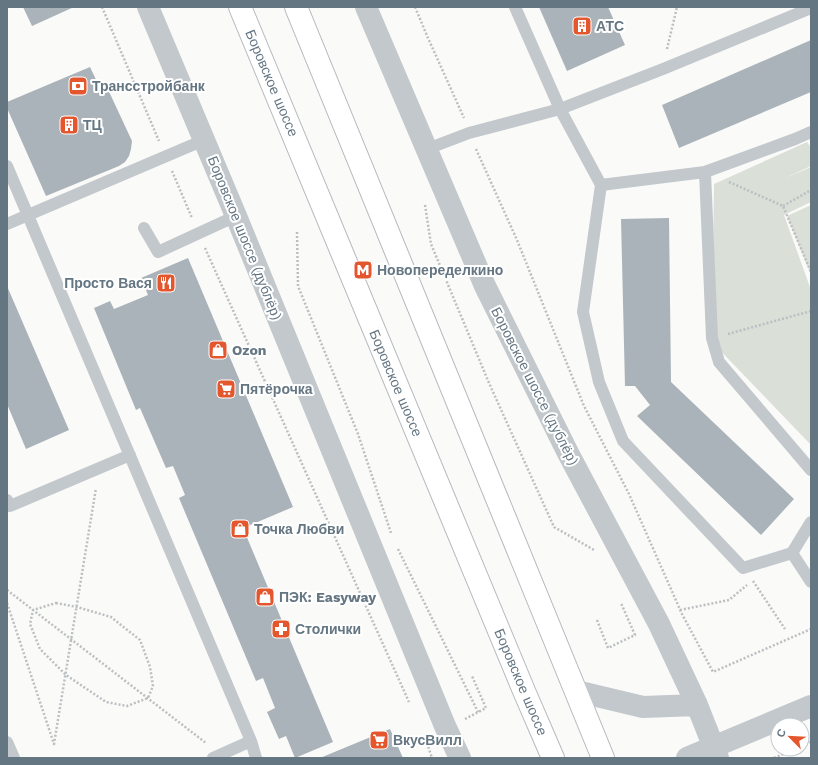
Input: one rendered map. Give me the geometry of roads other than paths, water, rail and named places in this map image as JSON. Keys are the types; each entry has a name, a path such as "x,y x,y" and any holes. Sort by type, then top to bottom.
{"main road":[{"name":"Боровское шоссе","path":"240,7 553,758"},
{"path":"296,7 603,758"}],"street":[{"name":"Боровское шоссе (дублёр)","path":"148,7 236,216 442,719 460,758"},
{"name":"Боровское шоссе (дублёр)","path":"366,7 485,286 568,454 659,624 697,705 716,753"},
{"path":"576,691 643,707 697,705"},
{"path":"688,758 716,753 811,706"}],"lane":[{"path":"515,7 560,109 601,185 583,312 599,382 623,441 743,568 792,553 811,522"},
{"path":"427,149 469,133 560,109 663,69 811,8"},
{"path":"601,185 705,172 811,132"},
{"path":"7,224 204,140"},
{"path":"7,166 251,741 256,758"},
{"path":"705,172 712,338 719,362 811,470"},
{"path":"144,228 158,252 236,216"},
{"path":"7,500 10,506 130,456"},
{"path":"792,553 811,582"},
{"path":"217,756 251,741"},
{"path":"7,742 14,758"}],"place":[{"name":"АТС","path":"582,26"},
{"name":"Трансстройбанк","path":"78,86"},
{"name":"ТЦ","path":"69,125"},
{"name":"Новопеределкино","path":"363,270"},
{"name":"Просто Вася","path":"166,283"},
{"name":"Ozon","path":"218,350"},
{"name":"Пятёрочка","path":"226,389"},
{"name":"Точка Любви","path":"240,529"},
{"name":"ПЭК: Easyway","path":"265,597"},
{"name":"Столички","path":"281,629"},
{"name":"ВкусВилл","path":"379,740"}]}
